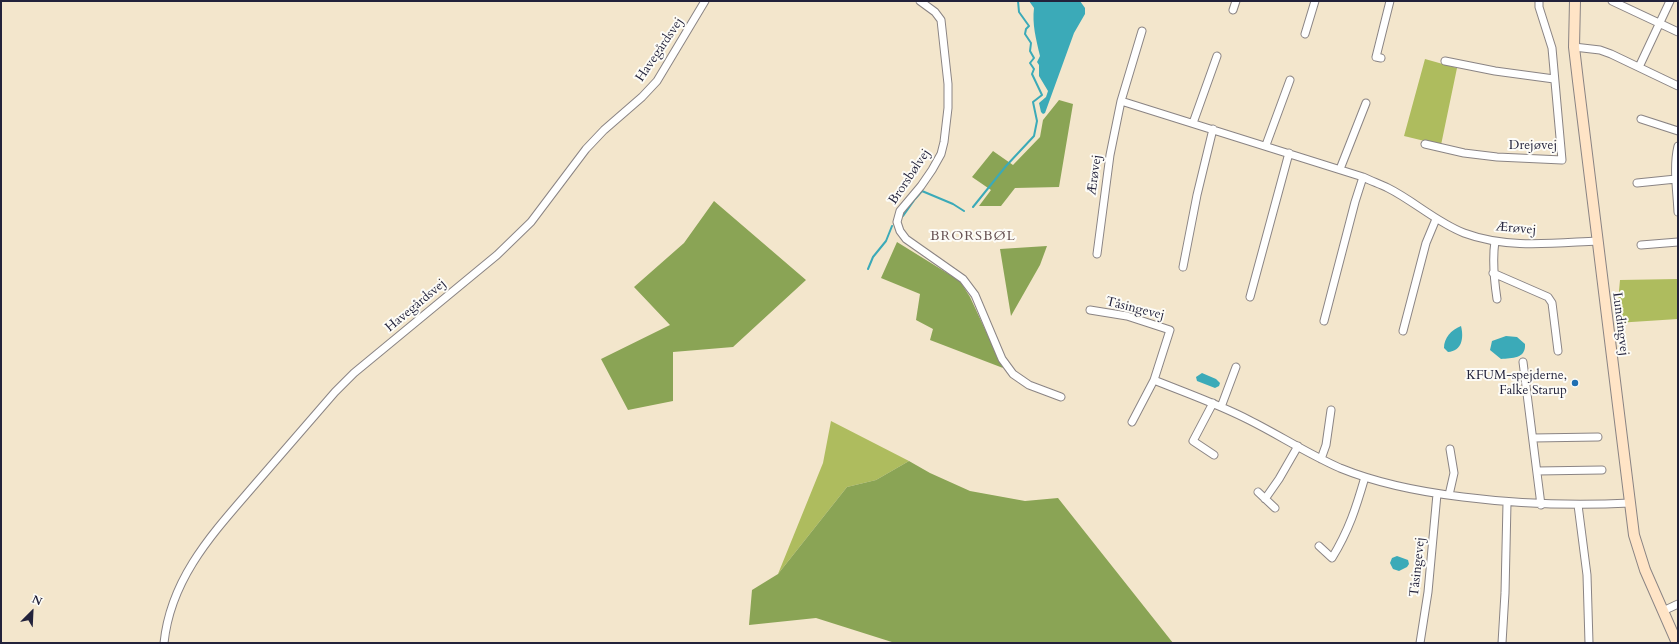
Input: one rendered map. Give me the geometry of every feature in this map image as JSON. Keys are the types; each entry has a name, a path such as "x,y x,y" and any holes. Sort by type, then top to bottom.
{"street":[{"name":"Havegårdsvej","path":"164,643 171,605 181,582 198,553 217,529 335,392 354,373 497,255 531,222 586,149 604,130 642,97 657,81 705,1"},
{"name":"Brorsbølvej","path":"920,1 935,12 941,20 948,84 948,108 941,154 921,186 900,211 897,222 900,231 906,239 963,279 975,295 1002,359 1013,374 1030,385 1061,397"},
{"path":"1233,10 1236,1"},
{"path":"1305,34 1314,1"},
{"path":"1381,58 1376,57 1390,1"},
{"name":"Drejøvej","path":"1425,144 1464,153 1497,157 1562,160 1552,48 1539,8 1539,1"},
{"name":"Lundingvej","path":"1576,1 1574,47 1634,535 1645,570 1677,643"},
{"path":"1612,1 1678,32"},
{"path":"1638,67 1670,1"},
{"name":"Ærøvej","path":"1097,254 1110,155 1121,101 1142,31"},
{"path":"1574,47 1600,50 1678,86"},
{"path":"1194,123 1217,56"},
{"path":"1445,61 1495,71 1554,79"},
{"path":"1266,145 1290,80"},
{"name":"Ærøvej","path":"1121,101 1266,145 1363,177 1389,188 1436,219 1464,233 1494,240 1525,244 1597,241"},
{"path":"1340,169 1366,103"},
{"path":"1641,119 1678,131"},
{"path":"1183,268 1197,195 1213,129"},
{"path":"1678,146 1676,154 1678,212"},
{"path":"1250,298 1289,153"},
{"path":"1324,321 1363,177"},
{"path":"1637,183 1676,179"},
{"path":"1402,331 1426,243 1436,219"},
{"path":"1494,240 1492,257 1497,299"},
{"path":"1641,245 1678,242"},
{"path":"1493,273 1548,297 1552,303 1558,351"},
{"name":"Tåsingevej","path":"1090,310 1127,316 1170,330 1154,380 1132,422"},
{"path":"1523,362 1541,505"},
{"path":"1221,407 1236,367"},
{"path":"1154,380 1213,403 1248,419 1322,459 1366,477 1401,487 1437,494 1507,503 1578,505 1630,503"},
{"path":"1213,403 1193,440 1214,455"},
{"path":"1322,459 1326,445 1331,410"},
{"path":"1533,438 1598,437"},
{"path":"1265,499 1279,479 1298,446"},
{"path":"1450,449 1454,473 1450,495"},
{"path":"1537,471 1602,470"},
{"path":"1319,546 1332,558 1349,527 1366,477"},
{"path":"1258,492 1275,508"},
{"name":"Tåsingevej","path":"1420,643 1428,592 1437,494"},
{"path":"1502,643 1505,593 1507,503"},
{"path":"1578,505 1587,576 1589,643"},
{"path":"1663,611 1678,604"}],"green space":[{"path":"1425,59 1457,68 1441,145 1404,136"},
{"path":"1059,100 1073,104 1059,187 1015,188 1001,206 979,206 991,190 972,177 993,151 1013,165 1040,137 1043,120"},
{"path":"714,201 806,280 733,347 673,352 673,401 628,410 601,359 670,325 634,287 684,243"},
{"path":"897,242 960,281 970,297 1003,368 930,340 933,329 916,320 920,294 881,278"},
{"path":"1047,246 1040,265 1011,316 1000,249"},
{"path":"1678,279 1678,319 1616,323 1620,280"},
{"path":"831,421 909,461 876,480 847,487 778,574 823,463"},
{"path":"909,461 930,473 970,491 1025,501 1058,498 1173,643 895,643 816,618 749,625 752,590 778,574 847,487 876,480"}],"water":[{"path":"1029,1 1080,1 1085,8 1085,14 1074,33 1045,113 1043,114 1039,103 1046,97 1048,91 1039,76 1039,65 1037,62 1040,56 1034,26 1034,8"},
{"path":"1461,326 1461,343 1456,349 1448,352 1444,348 1445,341 1451,332"},
{"path":"1506,336 1517,337 1525,344 1525,349 1521,355 1514,358 1501,359 1490,350 1492,341"},
{"path":"1202,373 1216,379 1220,383 1219,386 1215,388 1197,381 1196,377"},
{"path":"1397,556 1408,560 1409,564 1407,567 1399,571 1393,569 1390,563 1392,558"}],"waterway":[{"path":"973,207 1006,166 1034,136 1037,121 1033,102 1042,95 1032,74 1034,69 1030,63 1034,58 1030,51 1031,43 1025,34 1026,29 1029,26 1019,12 1018,1"},
{"path":"903,216 922,191 953,204 964,211"},
{"path":"868,269 873,257 886,241 892,226"}],"place":[{"name":"KFUM-spejderne, Falke Starup","path":"1575,383"}],"district":[{"name":"BRORSBØL","path":"973,237"}]}
